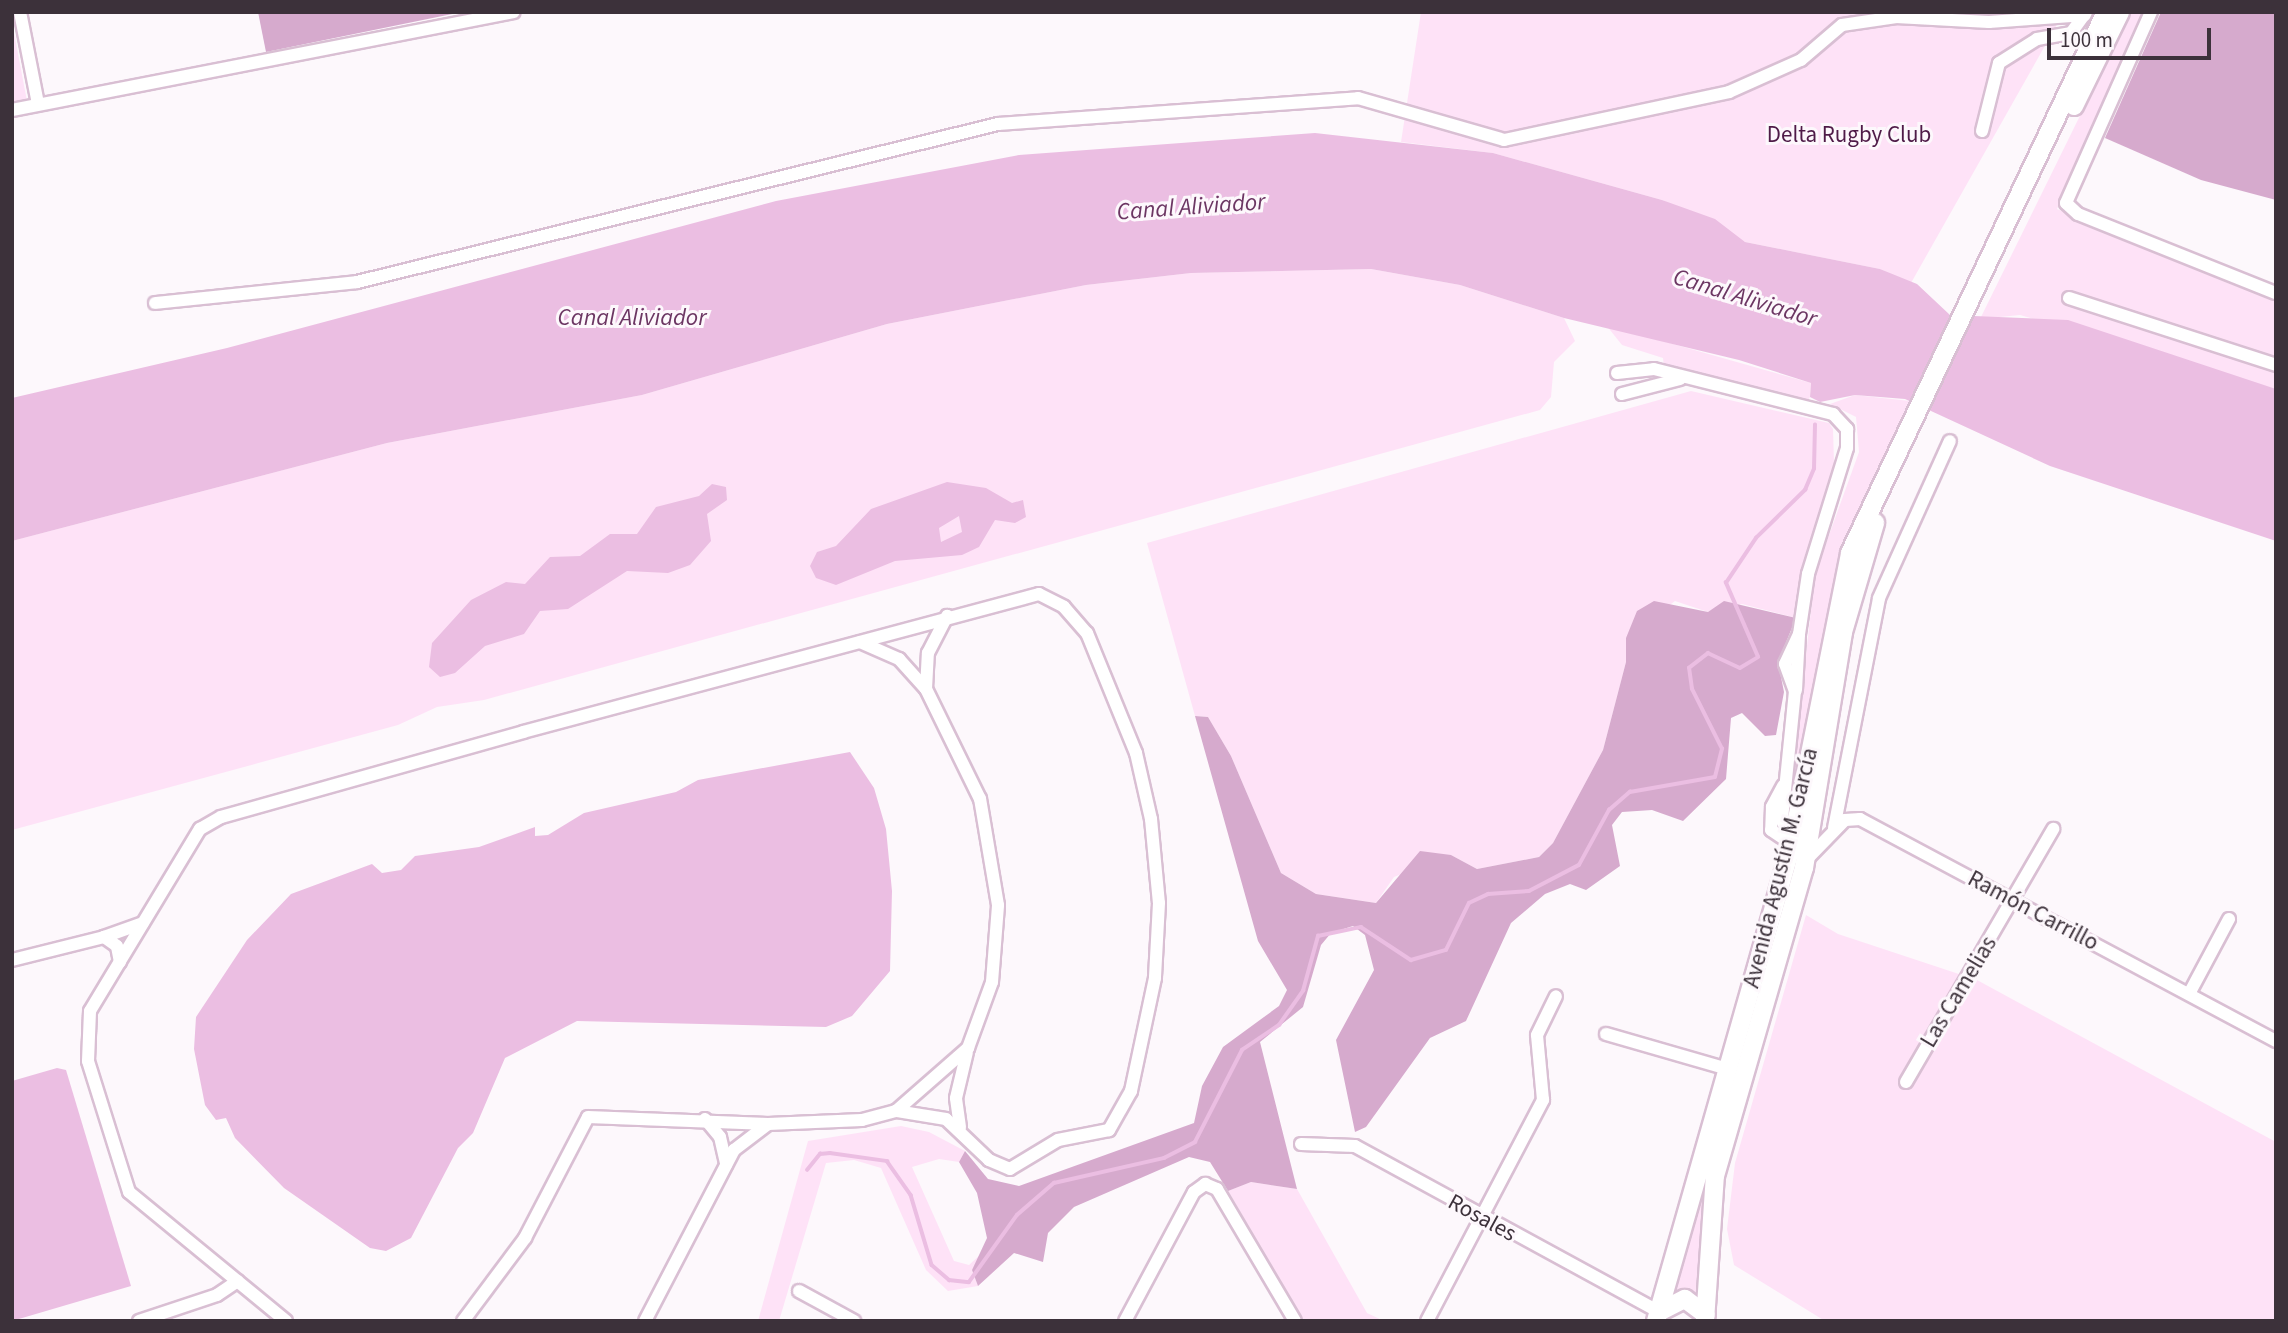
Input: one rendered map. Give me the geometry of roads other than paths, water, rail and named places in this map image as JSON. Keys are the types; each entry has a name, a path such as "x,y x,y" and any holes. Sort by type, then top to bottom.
{"main road":[{"path":"1915,421 2106,12"},
{"path":"1977,291 2120,12"},
{"name":"Avenida Agustín M. García","path":"1658,1316 1792,844 1842,575 1915,421"},
{"name":"Avenida Agustín M. García","path":"1705,1318 1715,1176 1804,868 1852,591 1915,421"},
{"path":"1658,1316 1685,1299 1705,1318"}],"street":[{"path":"20,12 38,104"},
{"path":"12,110 514,12"},
{"path":"2151,12 2066,203 2078,214 2276,293"},
{"path":"1982,131 1999,63 2010,51 2071,33 2085,14"},
{"path":"155,303 357,282 998,124 1358,98 1504,140 1729,92 1801,60 1842,26 1896,18 1989,22 2085,14"},
{"path":"2068,298 2276,365"},
{"path":"1680,379 1627,393 1621,372 1648,368 1680,379 1844,421 1847,448 1808,574 1800,634 1785,664 1796,691 1782,820 1792,844"},
{"path":"1804,868 1834,828 1879,598 1950,441"},
{"path":"286,1321 124,1184 84,1034 90,1011 192,840 212,820 855,641 1038,594 1077,618 1136,753 1151,819 1159,903 1148,1018 1115,1125 1058,1140 1010,1169 989,1160 960,1127 930,1114 896,1111 848,1123 768,1124 705,1119 588,1116 525,1238 463,1321"},
{"path":"926,689 928,653 947,616"},
{"path":"855,641 887,650 926,689 970,769 994,871 996,951 956,1098 960,1127"},
{"name":"Ramón Carrillo","path":"1834,828 1860,819 2276,1041"},
{"name":"Las Camelias","path":"1906,1082 2053,829"},
{"path":"2189,994 2230,919"},
{"path":"12,960 104,937 144,923"},
{"path":"104,937 117,946 120,962"},
{"path":"1427,1321 1543,1100 1537,1035 1556,996"},
{"path":"1606,1034 1728,1069"},
{"path":"896,1111 968,1048"},
{"path":"705,1119 720,1137 726,1164"},
{"path":"645,1321 726,1164 768,1124"},
{"name":"Rosales","path":"1301,1144 1355,1146 1658,1316"},
{"path":"1125,1321 1194,1192 1205,1184 1221,1195 1295,1321"},
{"path":"139,1321 218,1296 238,1280"},
{"path":"799,1291 854,1321"}],"water":[{"name":"Canal Aliviador","path":"1315,133 1493,153 1662,200 1715,219 1745,242 1880,269 1917,284 1950,315 2068,320 2276,389 2276,541 2050,466 1905,399 1855,395 1820,402 1810,397 1811,383 1739,360 1564,318 1460,285 1371,269 1191,273 1086,285 887,324 642,395 387,443 12,541 12,398 227,348 776,201 1019,155"},
{"path":"947,482 986,488 1012,503 1023,500 1026,517 1015,523 995,520 979,547 962,555 895,561 836,585 816,578 810,566 817,552 836,546 871,509","holes":["959,516 962,532 941,542 939,528"]},
{"path":"712,484 726,487 727,500 707,514 711,541 690,565 668,573 627,571 568,609 540,611 524,634 485,646 455,673 440,677 429,667 432,643 471,600 506,582 525,584 550,557 580,556 610,534 637,534 656,507 699,496"},
{"path":"850,752 874,788 886,829 892,891 890,971 852,1016 826,1027 577,1021 505,1058 473,1133 458,1148 411,1238 386,1251 370,1248 284,1188 235,1138 226,1118 216,1120 205,1105 194,1049 196,1017 247,940 291,894 372,864 382,873 401,870 415,856 479,847 535,827 535,836 548,835 584,813 676,792 698,780"},
{"path":"57,1068 66,1070 131,1286 12,1321 12,1081"}],"waterway":[{"path":"807,1170 820,1154 887,1161 911,1195 932,1265 949,1280 969,1282 1017,1215 1054,1183 1164,1158 1195,1142 1242,1050 1279,1025 1303,991 1318,936 1361,927 1411,960 1446,950 1469,903 1488,894 1529,891 1579,865 1609,810 1630,792 1715,777 1722,749 1692,689 1689,668 1708,653 1740,668 1758,657 1726,583 1756,538 1805,490 1814,469 1815,425"}],"park label":[{"name":"Delta Rugby Club","path":"1849,135"}]}
